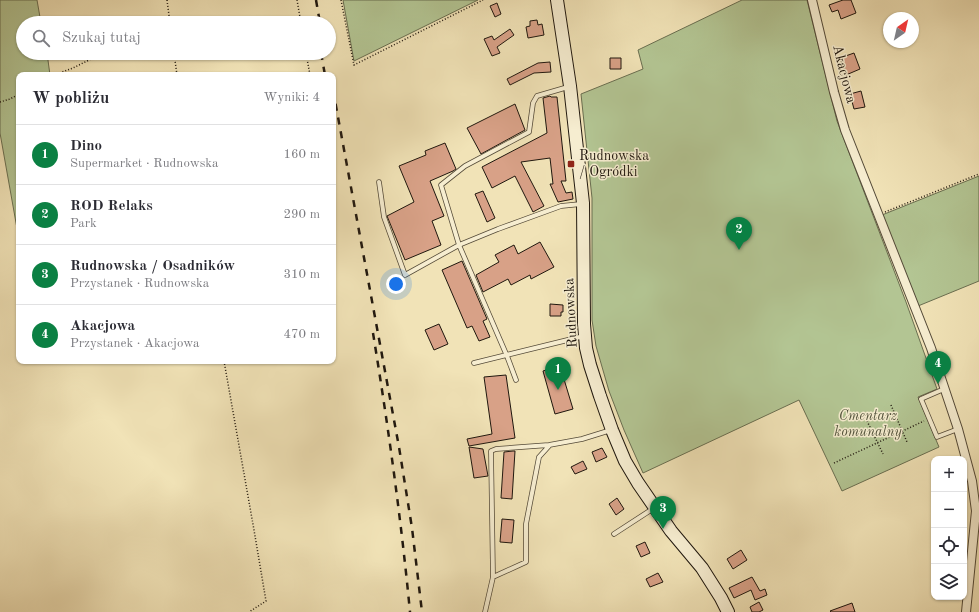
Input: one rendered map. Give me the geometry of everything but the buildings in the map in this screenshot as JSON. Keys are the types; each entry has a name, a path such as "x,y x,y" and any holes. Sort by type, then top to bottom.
{"main road":[{"name":"Rudnowska","path":"557,0 579,158 583,203 584,336 590,365 612,430 638,483 671,531 702,568 728,612"}],"street":[{"name":"Akacjowa","path":"812,0 834,92 845,130 945,389 958,429 972,481 976,511 966,612"}],"lane":[{"path":"516,380 459,245 441,185 465,166 529,132 533,103 537,96 570,86"},
{"path":"379,182 384,217 405,276 459,245 498,229 561,206 583,203"},
{"path":"474,363 584,336"},
{"path":"945,389 921,399 937,437 958,429"},
{"path":"485,612 494,578 491,451 496,449 549,445 582,439 612,430"},
{"path":"494,578 526,562 526,524 539,457 549,445"},
{"path":"614,534 655,508"}],"path":[{"path":"167,0 169,16"},
{"path":"297,0 300,16"},
{"path":"341,0 354,65 483,0"},
{"path":"62,72 89,60"},
{"path":"175,60 177,72"},
{"path":"307,60 309,72"},
{"path":"0,102 16,96"},
{"path":"878,214 979,174"},
{"path":"225,364 266,601 250,612"},
{"path":"891,405 908,442"},
{"path":"834,463 929,418"},
{"path":"867,421 882,454"}],"green space":[{"path":"0,0 37,0 40,16 16,16 16,60 48,60 50,72 16,72 16,223 0,133"},
{"path":"343,0 478,0 354,61"},
{"name":"Cmentarz komunalny","path":"742,0 807,0 837,121 906,302 937,389 918,397 939,447 842,491 799,400 643,473 609,391 596,346 592,320 592,198 581,94 643,69 638,50"},
{"path":"979,176 979,281 918,306 882,215"}],"railway":[{"path":"316,0 319,16"},
{"path":"322,60 324,72"},
{"path":"336,106 399,447 412,528 422,612"},
{"path":"373,333 394,472 410,612"}],"place":[{"name":"Rudnowska / Ogródki","path":"571,164"},
{"name":"ROD Relaks","path":"739,250"},
{"name":"Akacjowa","path":"938,384"},
{"name":"Dino","path":"558,390"},
{"name":"Rudnowska / Osadników","path":"663,529"}]}
